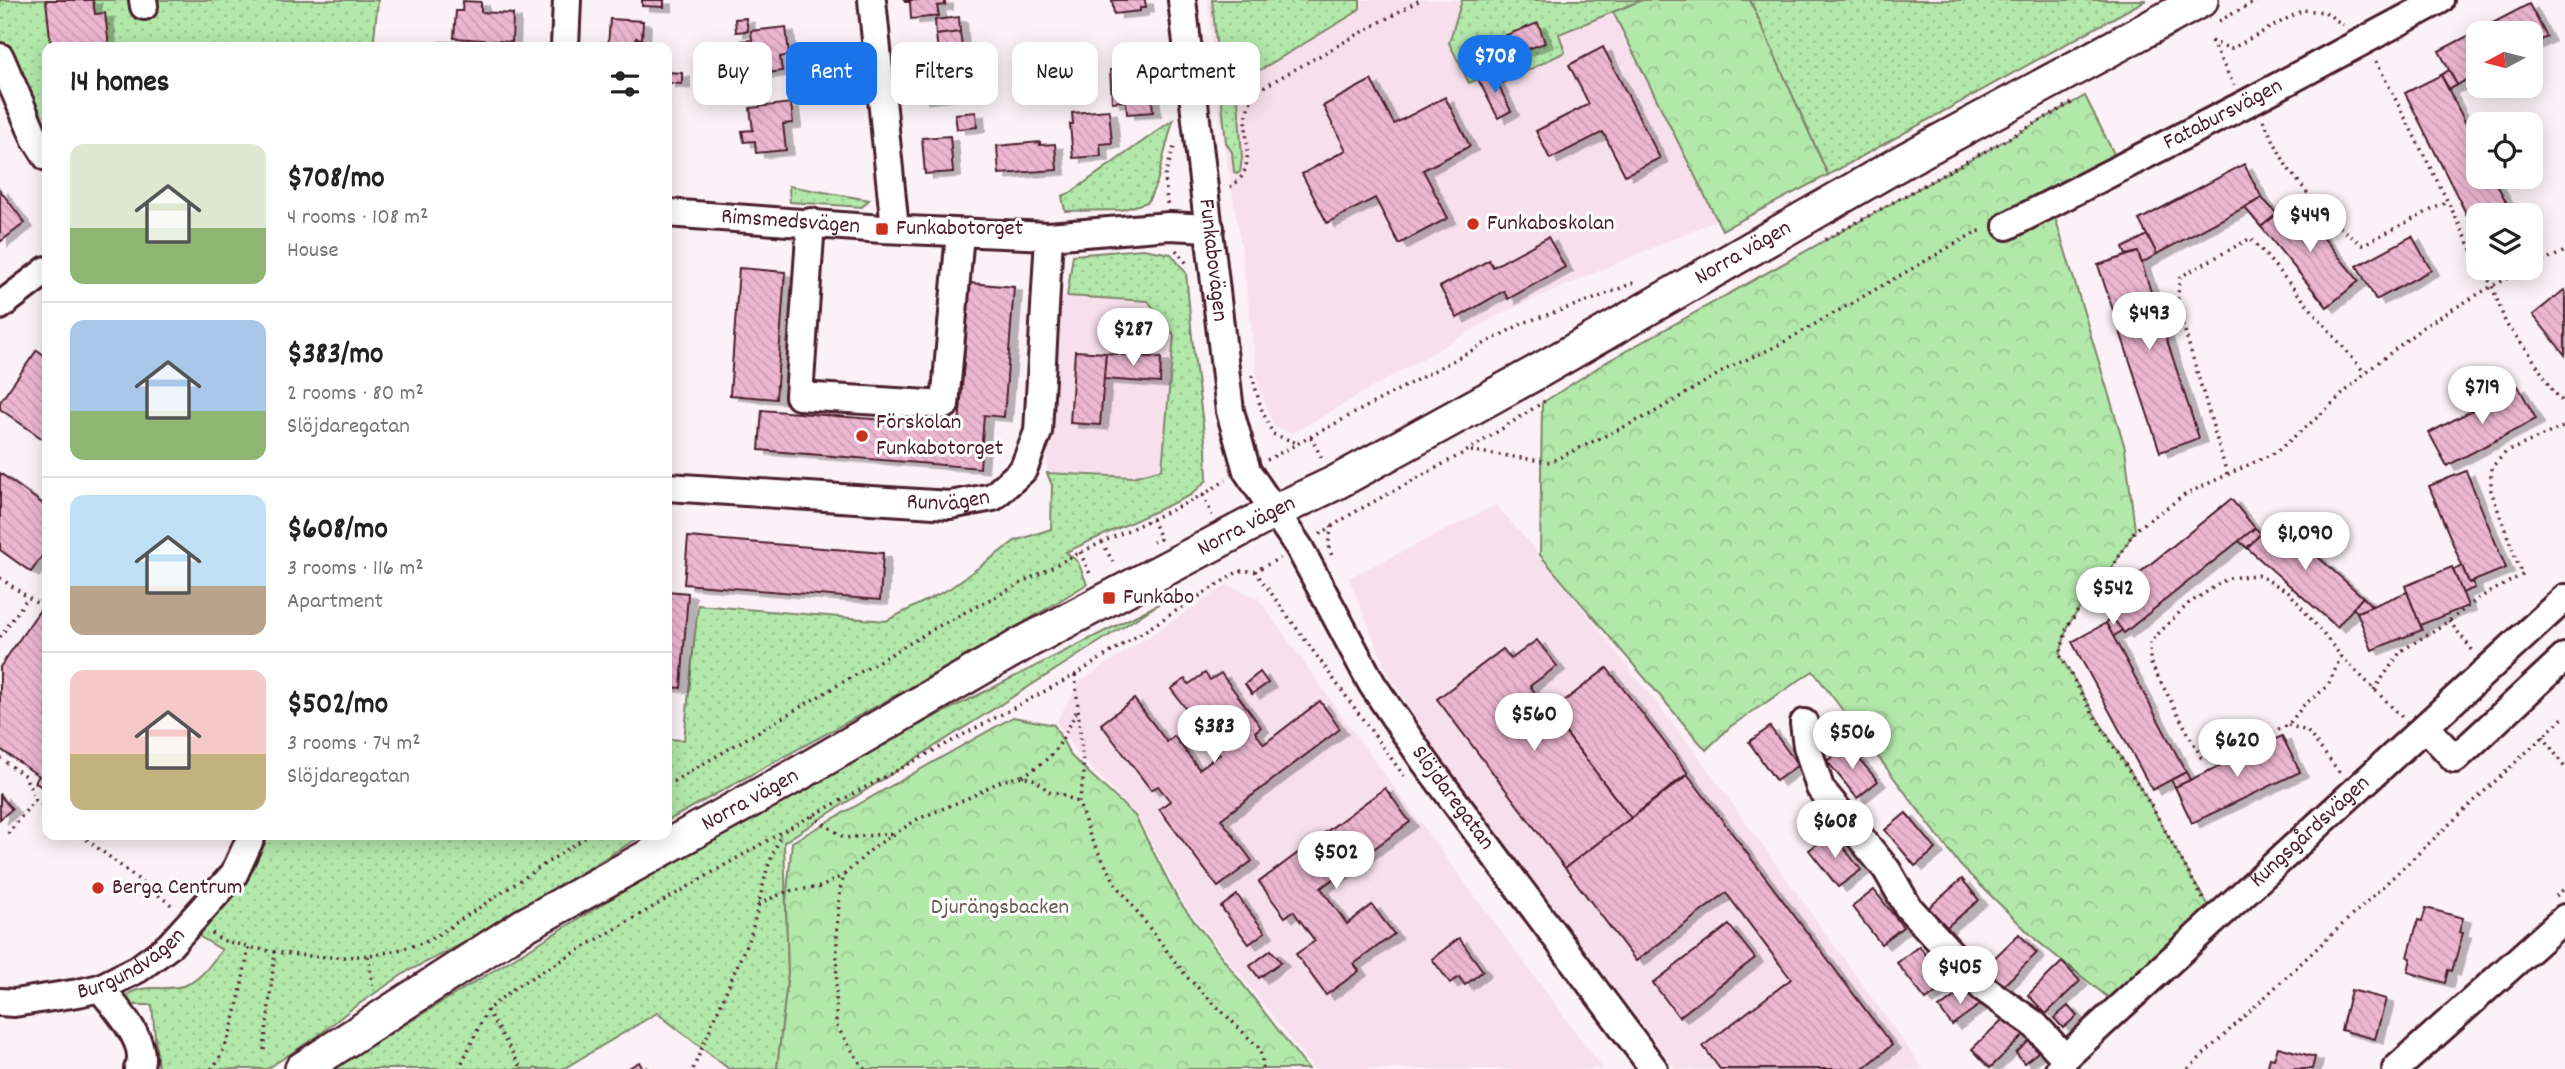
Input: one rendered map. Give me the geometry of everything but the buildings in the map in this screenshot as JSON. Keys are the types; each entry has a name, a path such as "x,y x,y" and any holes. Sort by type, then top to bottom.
{"main road":[{"name":"Norra vägen","path":"302,1069 523,926 800,773 1026,642 1273,512 1335,483 1537,372 1907,159 2206,13"}],"street":[{"path":"565,42 567,0"},
{"path":"872,0 895,229"},
{"name":"Funkabovägen","path":"1182,0 1230,411 1247,471 1273,512"},
{"name":"Fatabursvägen","path":"2007,226 2253,100 2440,0"},
{"path":"0,57 42,149"},
{"name":"Rimsmedsvägen","path":"672,213 960,233 1049,236 1169,226 1210,228"},
{"path":"811,222 799,397 945,405 960,233"},
{"name":"Runvägen","path":"672,487 950,505 993,497 1023,470 1038,432 1049,236"},
{"path":"0,306 42,274"},
{"name":"Slöjdaregatan","path":"1273,512 1299,547 1372,684 1418,751 1654,1069"},
{"name":"Kungsgårdsvägen","path":"2062,1064 2565,598"},
{"path":"2422,730 2455,759 2565,657"},
{"path":"1804,723 1807,746 1820,788 1887,870 1908,907 1983,988 2034,1024 2062,1064"},
{"name":"Burgundvägen","path":"0,1002 14,1003 100,988 138,969 169,946 234,874 250,840"},
{"path":"2396,1069 2565,918"},
{"path":"100,988 141,1045 141,1064 138,1069"}],"path":[{"path":"1260,91 1420,0"},
{"path":"2206,13 2258,0"},
{"path":"2222,64 2211,41 2231,49 2303,10 2325,12 2365,39 2466,238"},
{"path":"2253,100 2287,167 2324,214 2362,245 2447,202"},
{"path":"1816,245 2072,103"},
{"path":"1228,176 1230,187 1239,182 1248,158 1246,116 1250,105"},
{"path":"1469,450 1550,462 1653,413 1732,366 1775,348 1976,232 2007,226"},
{"path":"2227,474 2177,304 2180,277 2251,239 2365,373"},
{"path":"2543,262 2565,251"},
{"path":"1251,372 1261,408 1273,434 1297,443 1523,323 1645,278"},
{"path":"2489,280 2506,324 2565,404"},
{"path":"2217,918 2196,889 2151,807 2060,655 2067,627 2089,594 2111,570 2135,530 2186,494 2276,452 2365,373 2423,327 2505,280"},
{"path":"1320,534 1469,450 1553,396"},
{"path":"2374,690 2401,651 2449,621 2479,598 2522,575 2491,491 2491,468 2506,452 2565,426"},
{"path":"672,782 939,626 1080,552 1203,495 1222,482"},
{"path":"1151,544 1160,538 1152,519"},
{"path":"1102,542 1114,565"},
{"path":"1080,552 1091,576"},
{"path":"459,1069 487,1010 514,988 782,832 1074,675 1239,571 1255,571"},
{"path":"2341,656 2328,686 2304,705 2288,725 2254,742 2209,758 2201,757 2150,662 2150,642 2188,604 2228,578 2258,575 2289,592 2341,656 2374,690 2422,730"},
{"path":"0,578 38,604 42,599"},
{"path":"0,636 28,597"},
{"path":"2449,621 2487,669"},
{"path":"1074,675 1084,775 1079,803 1091,839 1116,884 1187,977 1258,1047 1262,1057 1262,1069"},
{"path":"758,904 788,891 821,887 844,875 874,848 918,819 1001,781 1022,776 1046,762 1060,745 1078,708"},
{"path":"2188,1069 2565,716"},
{"path":"2288,725 2307,731 2355,791"},
{"path":"2543,736 2565,768"},
{"path":"0,758 25,776 35,799 42,804"},
{"path":"1022,776 1036,780 1049,792 1062,794 1079,803"},
{"path":"8,834 35,799"},
{"path":"812,816 845,838 897,832"},
{"path":"693,1069 752,931 767,869 782,832"},
{"path":"88,840 221,940 275,952 334,958 404,950 430,940 581,840"},
{"path":"844,875 839,890 836,1025 864,1069"},
{"path":"211,1069 218,1062 233,1023 249,947"},
{"path":"264,1051 275,952"},
{"path":"368,956 373,988"},
{"path":"487,1010 522,1069"}],"shaded area":[{"name":"Funkaboskolan","path":"1208,0 2133,0 1797,185 1500,314 1293,433 1274,427 1258,383 1242,251 1218,105 1260,105 1260,42 1212,42"},
{"path":"1058,296 1148,301 1174,335 1163,469 1133,477 1047,473"},
{"path":"1496,505 1540,555 1695,752 1923,1069 1676,1069 1435,750 1386,669 1349,578"},
{"path":"1227,585 1258,598 1359,740 1603,1069 1314,1069 1182,901 1139,819 1073,748 1056,722 1081,681"}],"green space":[{"path":"0,0 378,0 374,42 42,42 42,146 0,57"},
{"path":"1212,0 1360,0 1360,8 1355,13 1260,70 1260,42 1216,42"},
{"path":"1462,0 1642,0 1559,34 1565,52 1503,83 1497,70 1469,83 1449,43"},
{"path":"1642,0 1750,0 1828,175 1722,230 1613,12"},
{"path":"1750,0 2146,0 1828,175"},
{"path":"2085,96 2121,168 2051,204 2125,448 2135,530 2111,570 2089,594 2067,627 2060,655 2217,918 2120,1007 2036,940 1960,865 1813,671 1731,726 1706,750 1540,555 1542,403 1608,361"},
{"path":"1222,105 1238,105 1242,158 1240,172 1237,174 1234,172 1232,152 1226,143"},
{"path":"1173,120 1157,182 1148,202 1121,210 1065,211 1062,196"},
{"path":"789,186 869,200 862,207 790,202"},
{"path":"1143,249 1171,254 1186,273 1206,448 1207,480 1191,495 1066,552 1078,562 1087,584 931,676 672,818 672,739 684,740 698,605 886,621 949,589 1015,541 1051,529 1052,485 1047,473 1133,477 1162,469 1174,335 1148,301 1067,296 1073,255"},
{"path":"1159,604 784,842 788,973 777,1069 729,1069 657,1013 563,1069 332,1069 793,788"},
{"name":"Djurängsbacken","path":"1013,717 1054,725 1071,756 1135,816 1178,900 1308,1069 777,1069 788,973 786,902 792,842"},
{"path":"266,840 635,840 472,939 408,971 267,1069 158,1069 152,1005 124,1005 123,998 138,990 178,987 197,979 222,950 197,935 246,877"}],"place":[{"name":"Funkaboskolan","path":"1473,224"},
{"name":"Funkabotorget","path":"882,229"},
{"name":"Förskolan Funkabotorget","path":"862,436"},
{"name":"Funkabo","path":"1109,598"},
{"name":"Berga Centrum","path":"98,888"}]}
